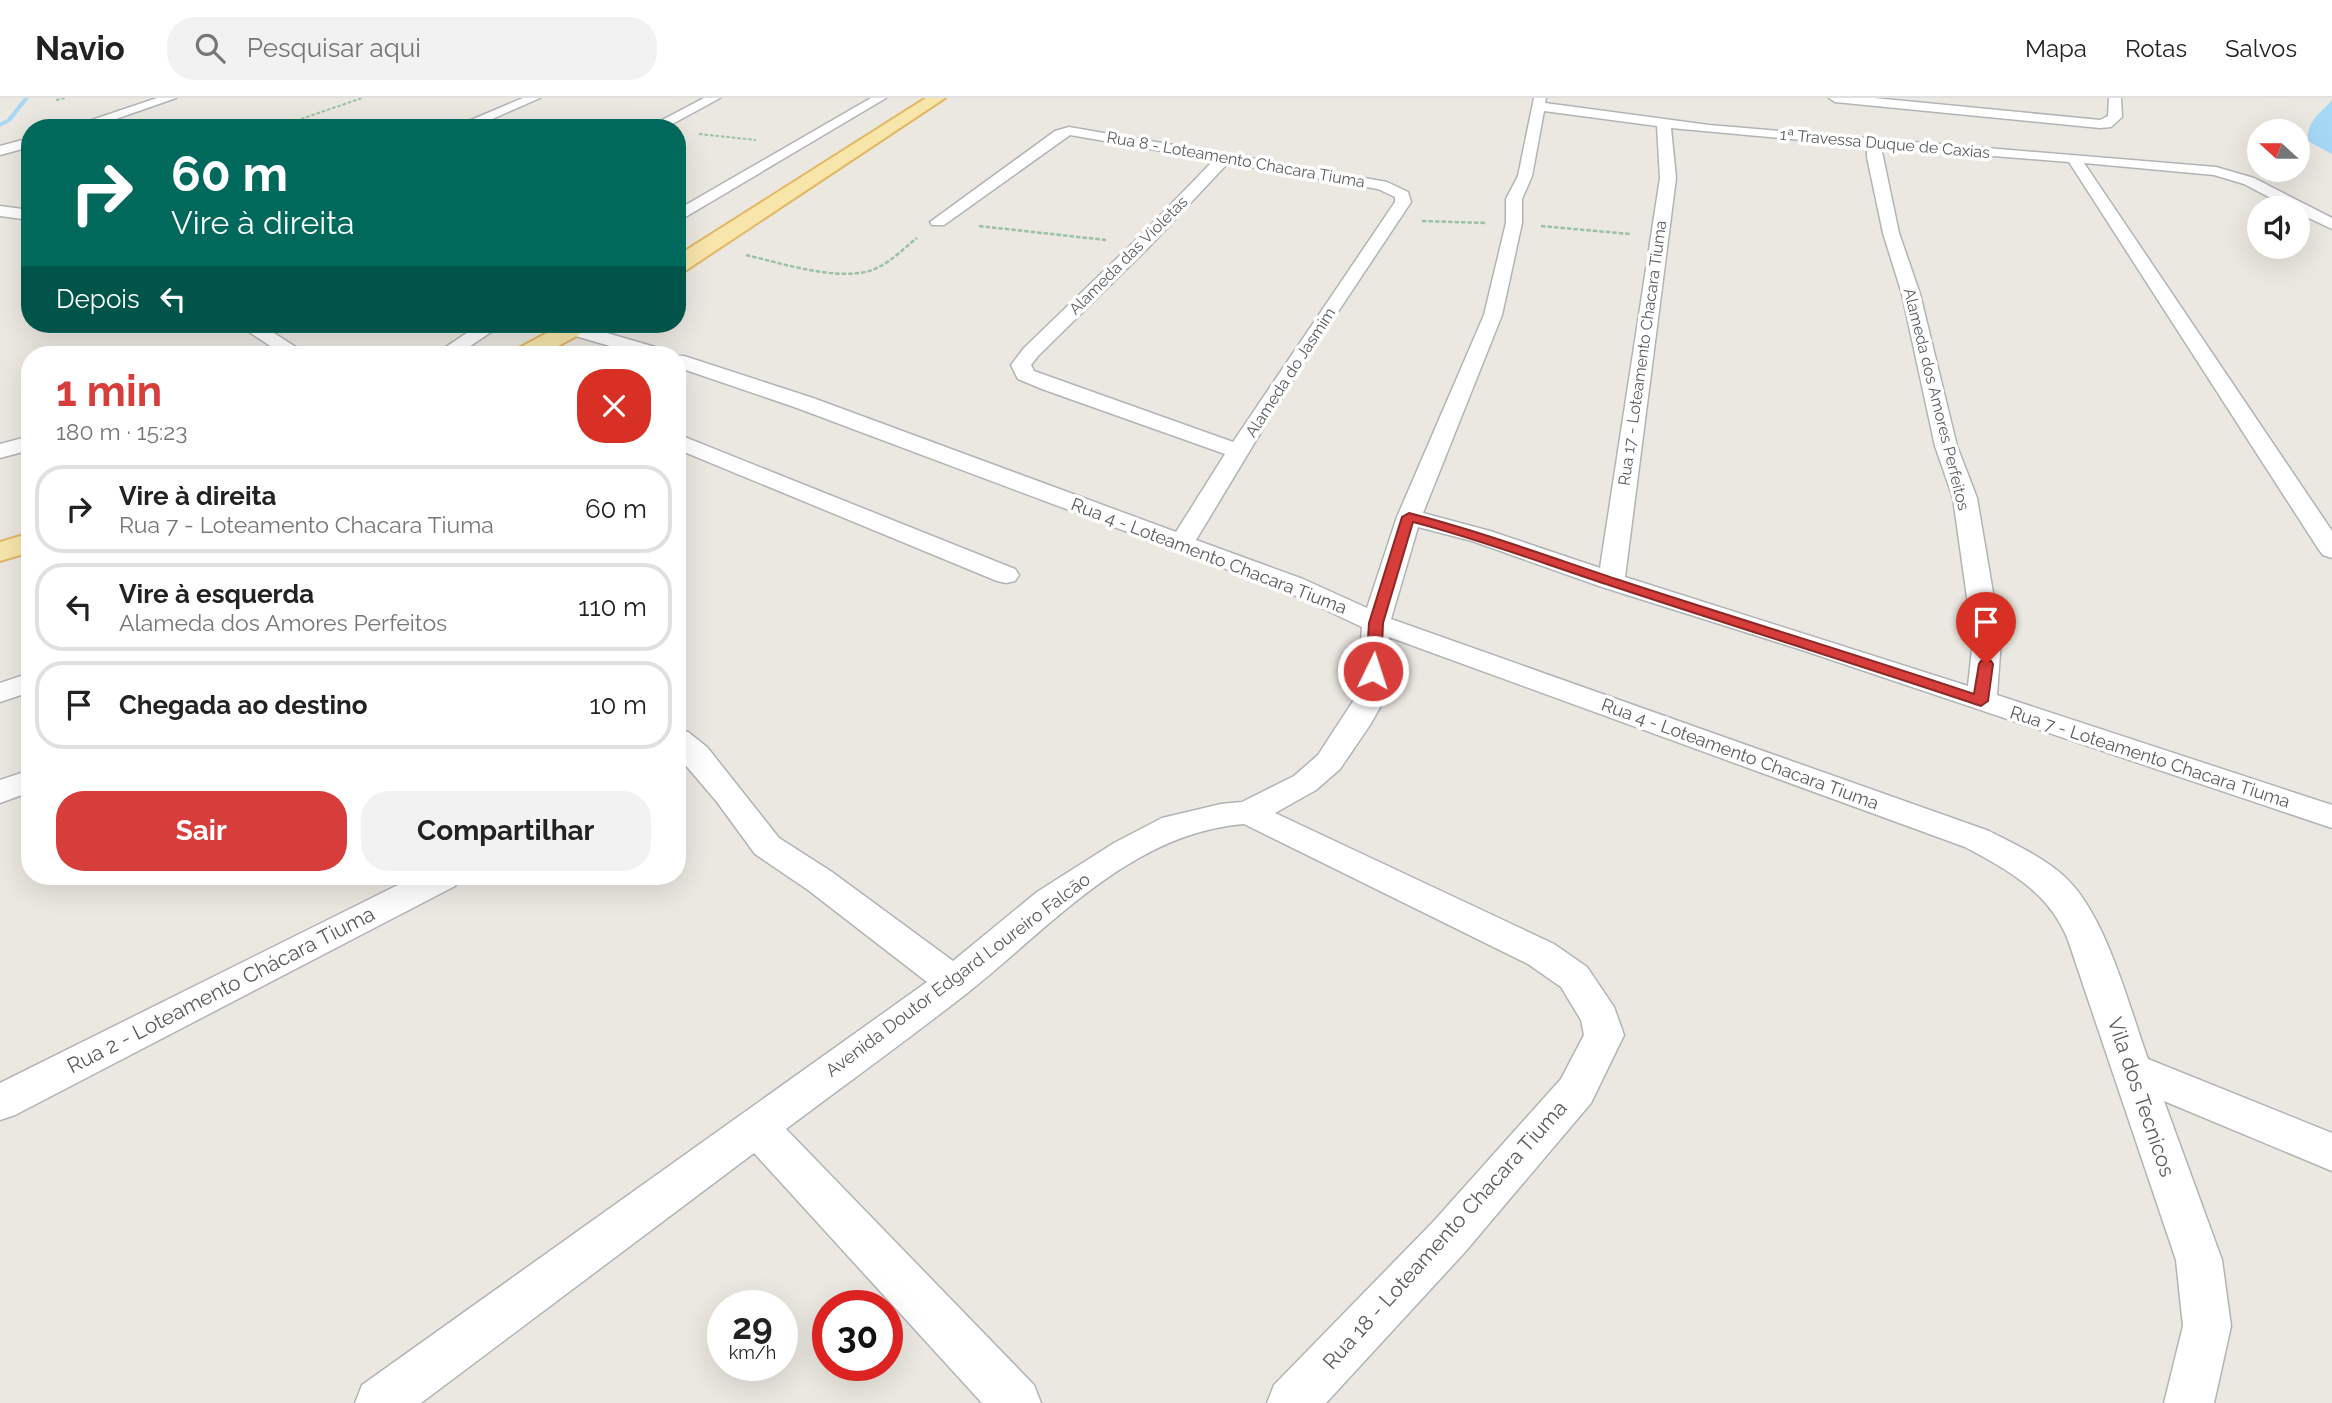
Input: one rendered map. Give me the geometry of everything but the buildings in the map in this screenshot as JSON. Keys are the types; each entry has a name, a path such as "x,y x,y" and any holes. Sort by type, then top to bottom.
{"main road":[{"path":"686,261 937,98"},
{"path":"540,346 563,333"},
{"path":"0,552 21,545"}],"street":[{"path":"104,119 170,98"},
{"path":"482,119 534,98"},
{"path":"672,119 714,98"},
{"path":"686,212 880,98"},
{"path":"1835,98 2091,124 2106,124 2115,117 2115,98"},
{"name":"1ª Travessa Duque de Caxias","path":"1539,102 1664,124 2189,167 2233,175 2332,224"},
{"name":"Avenida Doutor Edgard Loureiro Falcão","path":"380,1403 954,982 1051,901 1126,851 1174,826 1221,815 1248,813 1305,783 1329,762 1355,725 1371,695 1376,623 1409,517 1493,315 1514,223 1514,199 1525,176 1539,102"},
{"name":"Rua 17 - Loteamento Chacara Tiuma","path":"1611,581 1668,178 1664,124"},
{"name":"Rua 8 - Loteamento Chacara Tiuma","path":"939,222 1060,134 1083,131 1382,185 1401,192 1403,201"},
{"name":"Alameda dos Amores Perfeitos","path":"1874,142 1874,157 1891,233 1911,294 1946,446 1965,498 1987,640 1981,701"},
{"path":"0,151 21,145"},
{"name":"Alameda das Violetas","path":"1224,158 1021,365 1025,375 1238,451"},
{"path":"2074,159 2332,550"},
{"name":"Alameda do Jasmim","path":"1181,544 1238,451 1403,201"},
{"path":"0,211 21,213"},
{"path":"262,333 283,346"},
{"path":"458,346 479,333"},
{"path":"597,333 635,346"},
{"name":"Rua 4 - Loteamento Chacara Tiuma","path":"686,363 805,403 1294,585 1376,623 1977,839"},
{"path":"0,451 21,445"},
{"path":"686,445 1006,575"},
{"name":"Rua 7 - Loteamento Chacara Tiuma","path":"1409,517 1481,536 1611,581 1789,636 2332,817"},
{"path":"0,693 21,685"},
{"path":"686,755 729,794 767,846 820,881 954,982"},
{"path":"0,792 21,784"},
{"name":"Rua 18 - Loteamento Chacara Tiuma","path":"1248,813 1541,954 1574,976 1600,1018 1604,1035 1576,1091 1448,1237 1292,1403"},
{"name":"Vila dos Tecnicos","path":"1977,839 2017,860 2036,874 2072,909 2086,940 2199,1261 2207,1326 2189,1403"},
{"name":"Rua 2 - Loteamento Chácara Tiuma","path":"0,1103 427,885"},
{"path":"2131,1070 2332,1152"},
{"path":"756,1126 1016,1403"}],"path":[{"path":"56,100 65,98"},
{"path":"301,119 362,98"},
{"path":"690,133 752,139 811,139"},
{"path":"707,248 827,271 862,273 881,266 939,222 1143,243"}],"water":[{"path":"2332,100 2332,154 2310,142 2310,126"}],"waterway":[{"path":"0,125 9,120 27,98"}],"route":[{"path":"1373,671 1376,623 1409,517 1481,536 1981,701 1986,664"}]}
